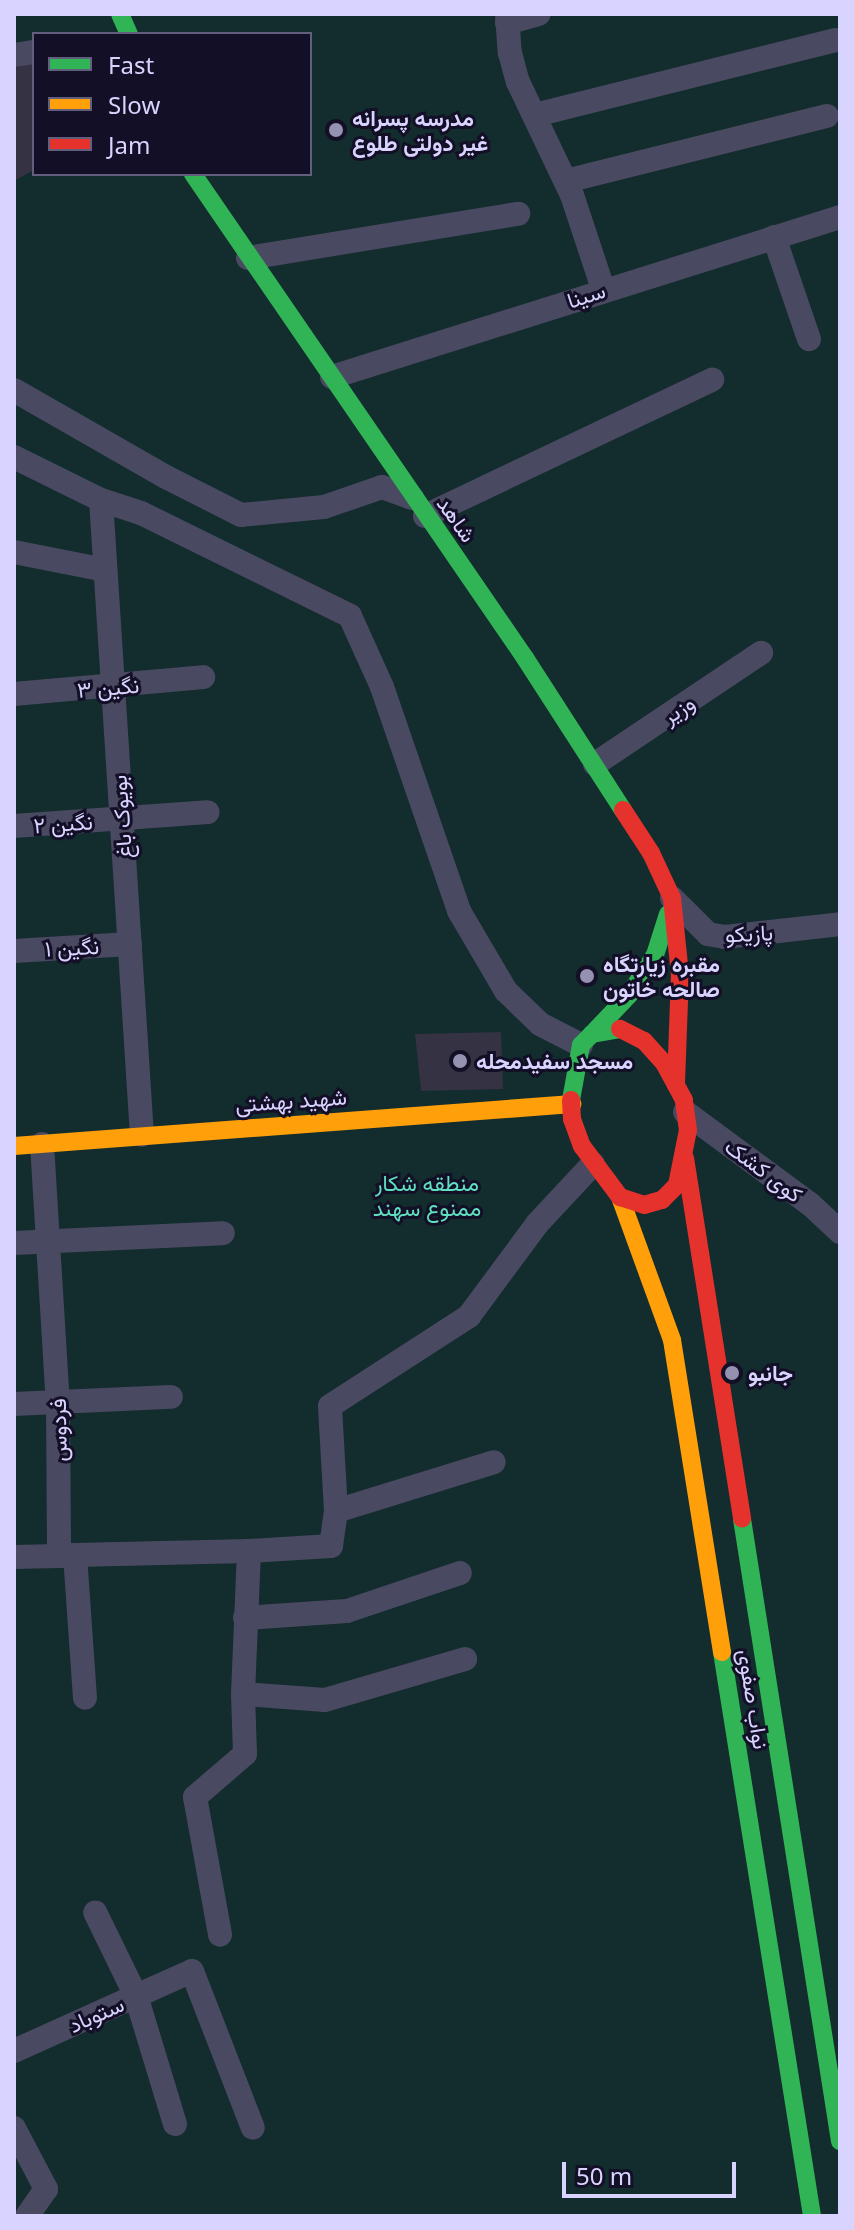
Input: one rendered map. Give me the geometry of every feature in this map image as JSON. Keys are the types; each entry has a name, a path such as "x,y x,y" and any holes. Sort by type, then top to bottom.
{"street":[{"path":"120,14 129,32"},
{"path":"539,14 507,18 518,82 566,181 603,289"},
{"path":"535,115 836,40"},
{"path":"566,181 827,116"},
{"name":"شاهد","path":"194,176 595,764 651,853 672,898 680,974 676,1085"},
{"path":"248,258 518,214"},
{"name":"سینا","path":"332,377 603,289 840,217"},
{"path":"774,237 809,339"},
{"path":"14,390 166,477 241,515 324,507 382,487 419,507 712,380"},
{"path":"14,457 101,500 141,513 350,616 382,687 459,911 506,991 540,1024 587,1040 620,1029 644,1041 664,1063 676,1085 685,1112 685,1158 677,1185 662,1200 644,1205 620,1197 582,1146 572,1104 574,1062 587,1040 629,995 655,955 672,898"},
{"path":"141,513 166,477"},
{"name":"بویوک باغ","path":"101,500 142,1135"},
{"path":"14,552 105,570"},
{"name":"وزیر","path":"595,764 761,653"},
{"name":"نگین ۳","path":"14,694 203,677"},
{"name":"نگین ۲","path":"14,826 207,812"},
{"name":"پازیکو","path":"672,898 708,934 725,937 840,924"},
{"name":"نگین ۱","path":"14,951 130,944"},
{"name":"شهید بهشتی","path":"14,1146 572,1104"},
{"name":"کوی کشک","path":"685,1112 810,1204 840,1232"},
{"name":"فردوس","path":"42,1144 67,1556 85,1698"},
{"name":"نواب صفوی","path":"685,1158 838,2112 840,2141"},
{"path":"14,1557 331,1546 336,1511 330,1406 469,1316 537,1224 593,1164"},
{"name":"نواب صفوی","path":"620,1197 672,1340 812,2216"},
{"path":"14,1243 223,1233"},
{"path":"14,1404 171,1397"},
{"path":"336,1511 494,1462"},
{"path":"220,1935 195,1797 245,1754 243,1694 249,1551"},
{"path":"245,1618 347,1611 460,1573"},
{"path":"243,1694 325,1700 465,1659"},
{"name":"ستوباد","path":"14,2051 136,1996 95,1912"},
{"path":"175,2124 136,1996 192,1971 253,2128"},
{"path":"14,2128 46,2189 27,2216"}],"green space":[{"name":"منطقه شکار ممنوع سهند","path":"14,14 840,14 840,2216 14,2216"}],"building":[{"path":"32,63 32,171 14,181 14,67"},
{"name":"مسجد سفیدمحله","path":"501,1032 503,1089 421,1091 415,1034"}],"traffic: fast":[{"path":"120,14 128,32"},
{"path":"194,176 525,658 623,810"},
{"path":"592,1034 629,995 655,955 668,914"},
{"path":"571,1100 581,1045 592,1034 620,1029"},
{"path":"742,1519 840,2141"},
{"path":"722,1652 812,2216"}],"traffic: slow":[{"path":"14,1146 572,1104"},
{"path":"620,1197 672,1340 722,1652"}],"traffic: jam":[{"path":"623,810 651,853 672,898 680,974 676,1085"},
{"path":"571,1100 572,1119 582,1146 620,1197 644,1205 662,1200 677,1185 688,1130 684,1100 664,1063 644,1041 620,1029"},
{"path":"685,1158 742,1519"}],"place":[{"name":"مدرسه پسرانه غیر دولتی طلوع","path":"336,130"},
{"name":"مقبره زیارتگاه صالحه خاتون","path":"587,976"},
{"name":"مسجد سفیدمحله","path":"460,1061"},
{"name":"جانبو","path":"732,1373"}]}
